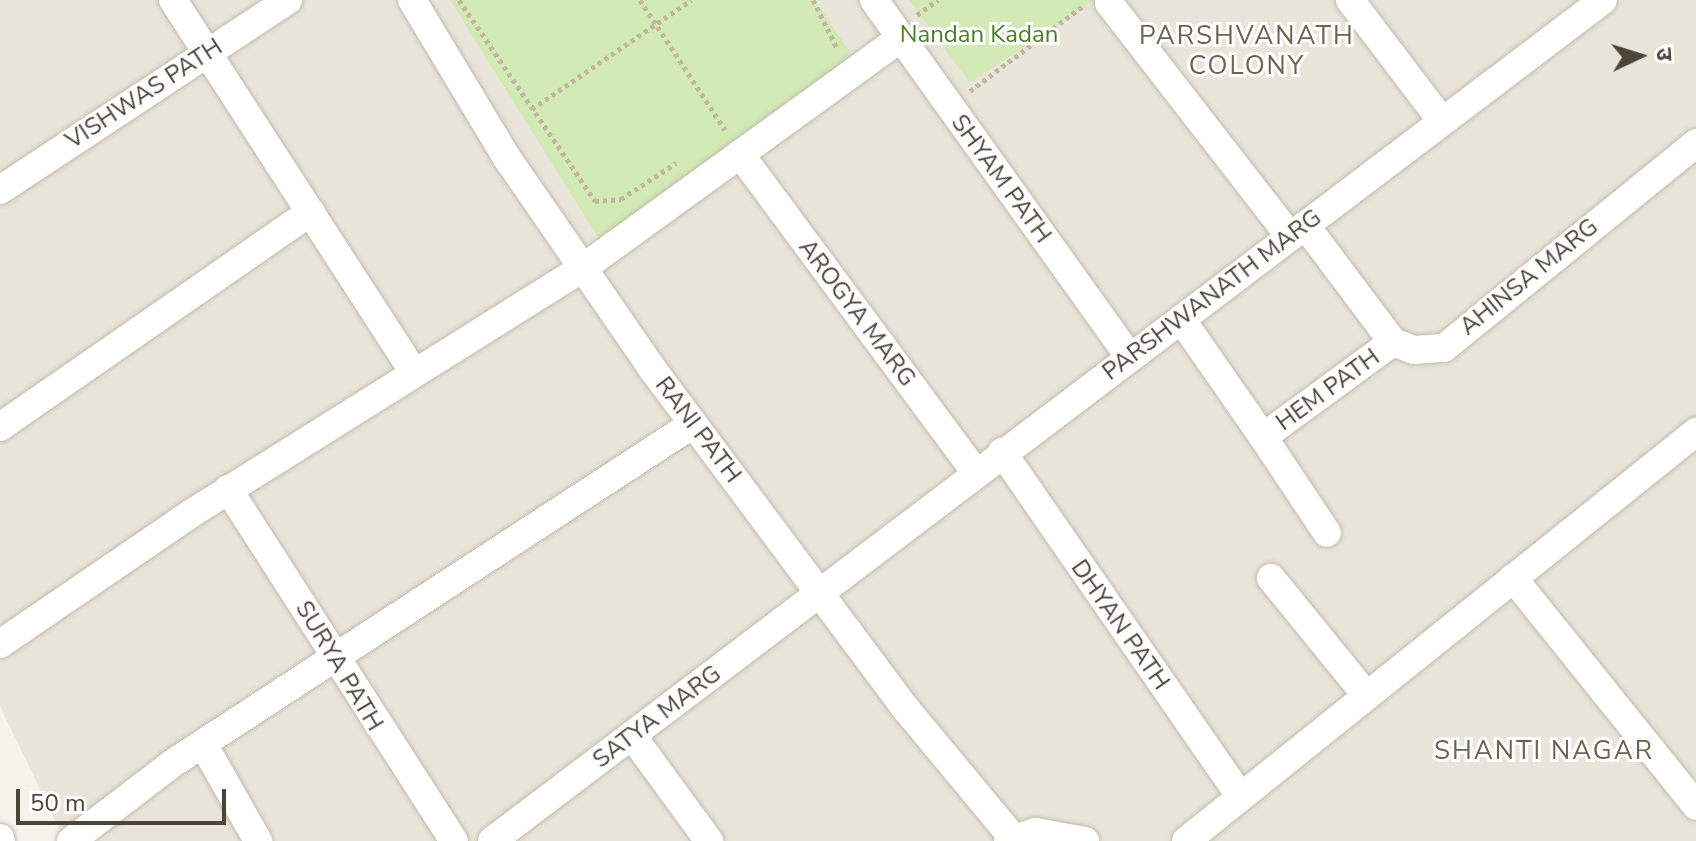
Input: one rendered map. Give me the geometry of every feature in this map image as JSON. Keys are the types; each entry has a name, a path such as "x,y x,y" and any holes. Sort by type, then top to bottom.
{"street":[{"path":"173,0 413,371"},
{"name":"VISHWAS PATH","path":"0,190 288,0"},
{"name":"RANI PATH","path":"412,0 583,268 693,424 1011,839"},
{"name":"SHYAM PATH","path":"874,0 913,33 1130,357"},
{"path":"1350,0 1442,121"},
{"name":"PARSHWANATH MARG","path":"820,591 1603,0"},
{"path":"1100,2 1393,342"},
{"path":"0,644 228,489 413,371 583,268 913,33"},
{"name":"AHINSA MARG","path":"1393,342 1414,350 1444,348 1696,143"},
{"name":"AROGYA MARG","path":"740,154 975,472"},
{"path":"0,427 311,212"},
{"name":"HEM PATH","path":"1181,319 1263,437 1393,342"},
{"path":"71,841 203,744 693,424"},
{"path":"1186,841 1696,432"},
{"path":"1263,437 1327,533"},
{"name":"DHYAN PATH","path":"1002,452 1240,796"},
{"name":"SURYA PATH","path":"228,489 454,841"},
{"path":"1271,578 1366,695"},
{"path":"1513,578 1696,806"},
{"name":"SATYA MARG","path":"492,841 633,737 820,591"},
{"path":"633,737 709,841"},
{"path":"203,744 258,841"},
{"path":"1011,839 1059,832 1085,841"}],"path":[{"path":"459,0 532,109 602,203 621,199 686,156"},
{"path":"640,0 725,130"},
{"path":"532,109 691,0"},
{"path":"813,0 839,41 833,57"},
{"path":"913,33 917,15 938,0"},
{"path":"959,79 967,92 1100,2"},
{"path":"912,8 917,15"},
{"path":"712,139 737,122"}],"shaded area":[{"path":"0,0 1696,0 1696,841 65,841 0,706"}],"green space":[{"path":"450,0 815,0 855,60 601,242"},
{"name":"Nandan Kadan","path":"909,0 1094,0 970,83"}],"district":[{"name":"PARSHVANATH COLONY","path":"1247,51"},
{"name":"SHANTI NAGAR","path":"1544,751"}]}
